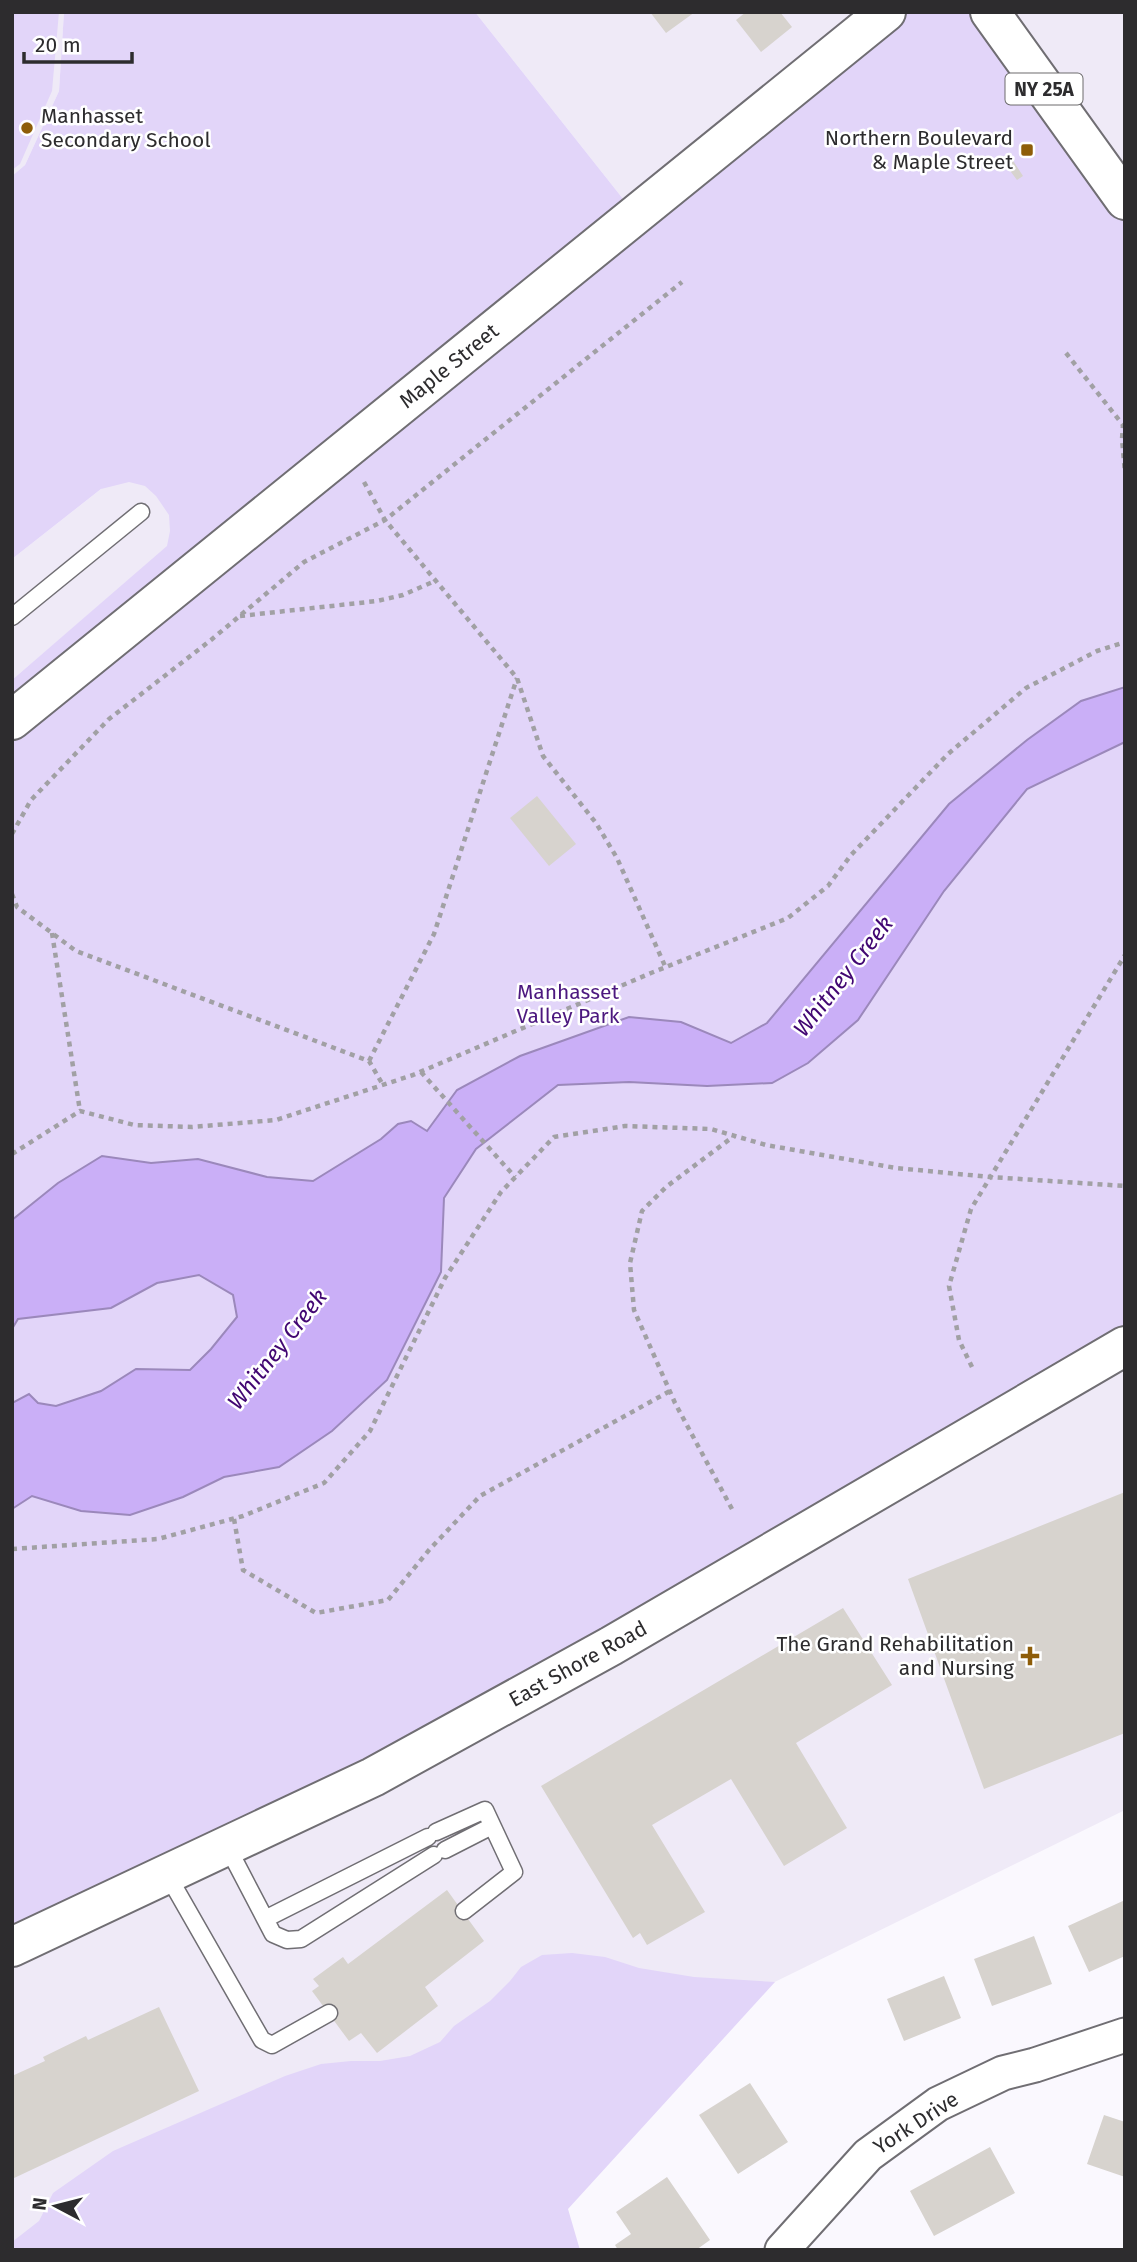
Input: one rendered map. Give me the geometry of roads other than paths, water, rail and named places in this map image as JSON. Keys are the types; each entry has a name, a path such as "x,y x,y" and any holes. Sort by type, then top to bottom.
{"main road":[{"name":"Maple Street","path":"12,720 886,12"},
{"name":"NY 25A","path":"990,12 1122,189"},
{"name":"East Shore Road","path":"12,1947 373,1777 599,1653 1125,1346"}],"street":[{"name":"York Drive","path":"782,2250 868,2155 939,2104 1003,2073 1123,2038"}],"lane":[{"path":"12,617 141,512"},
{"path":"265,1919 485,1810 514,1872 464,1910"},
{"path":"227,1846 273,1934 288,1940 301,1939 440,1852 492,1826"},
{"path":"167,1874 262,2040 272,2045 329,2013"}],"water":[{"name":"Whitney Creek","path":"1125,687 1125,742 1027,789 944,891 858,1020 808,1063 772,1083 707,1086 629,1082 558,1085 476,1149 444,1198 441,1272 387,1380 332,1431 279,1467 224,1477 183,1497 130,1515 81,1511 32,1496 12,1509 12,1403 29,1394 38,1403 56,1406 101,1391 136,1369 190,1370 237,1317 233,1295 199,1275 157,1283 111,1308 18,1319 12,1329 12,1220 58,1183 102,1156 151,1163 198,1159 267,1177 313,1181 381,1139 398,1124 411,1121 427,1131 457,1090 520,1056 629,1017 681,1022 731,1043 767,1023 949,804 1027,740 1081,701"}],"place":[{"name":"Manhasset Secondary School","path":"27,128"},
{"name":"Northern Boulevard & Maple Street","path":"1027,150"},
{"name":"The Grand Rehabilitation and Nursing","path":"1030,1656"}],"park label":[{"name":"Manhasset Valley Park","path":"568,1004"}]}
